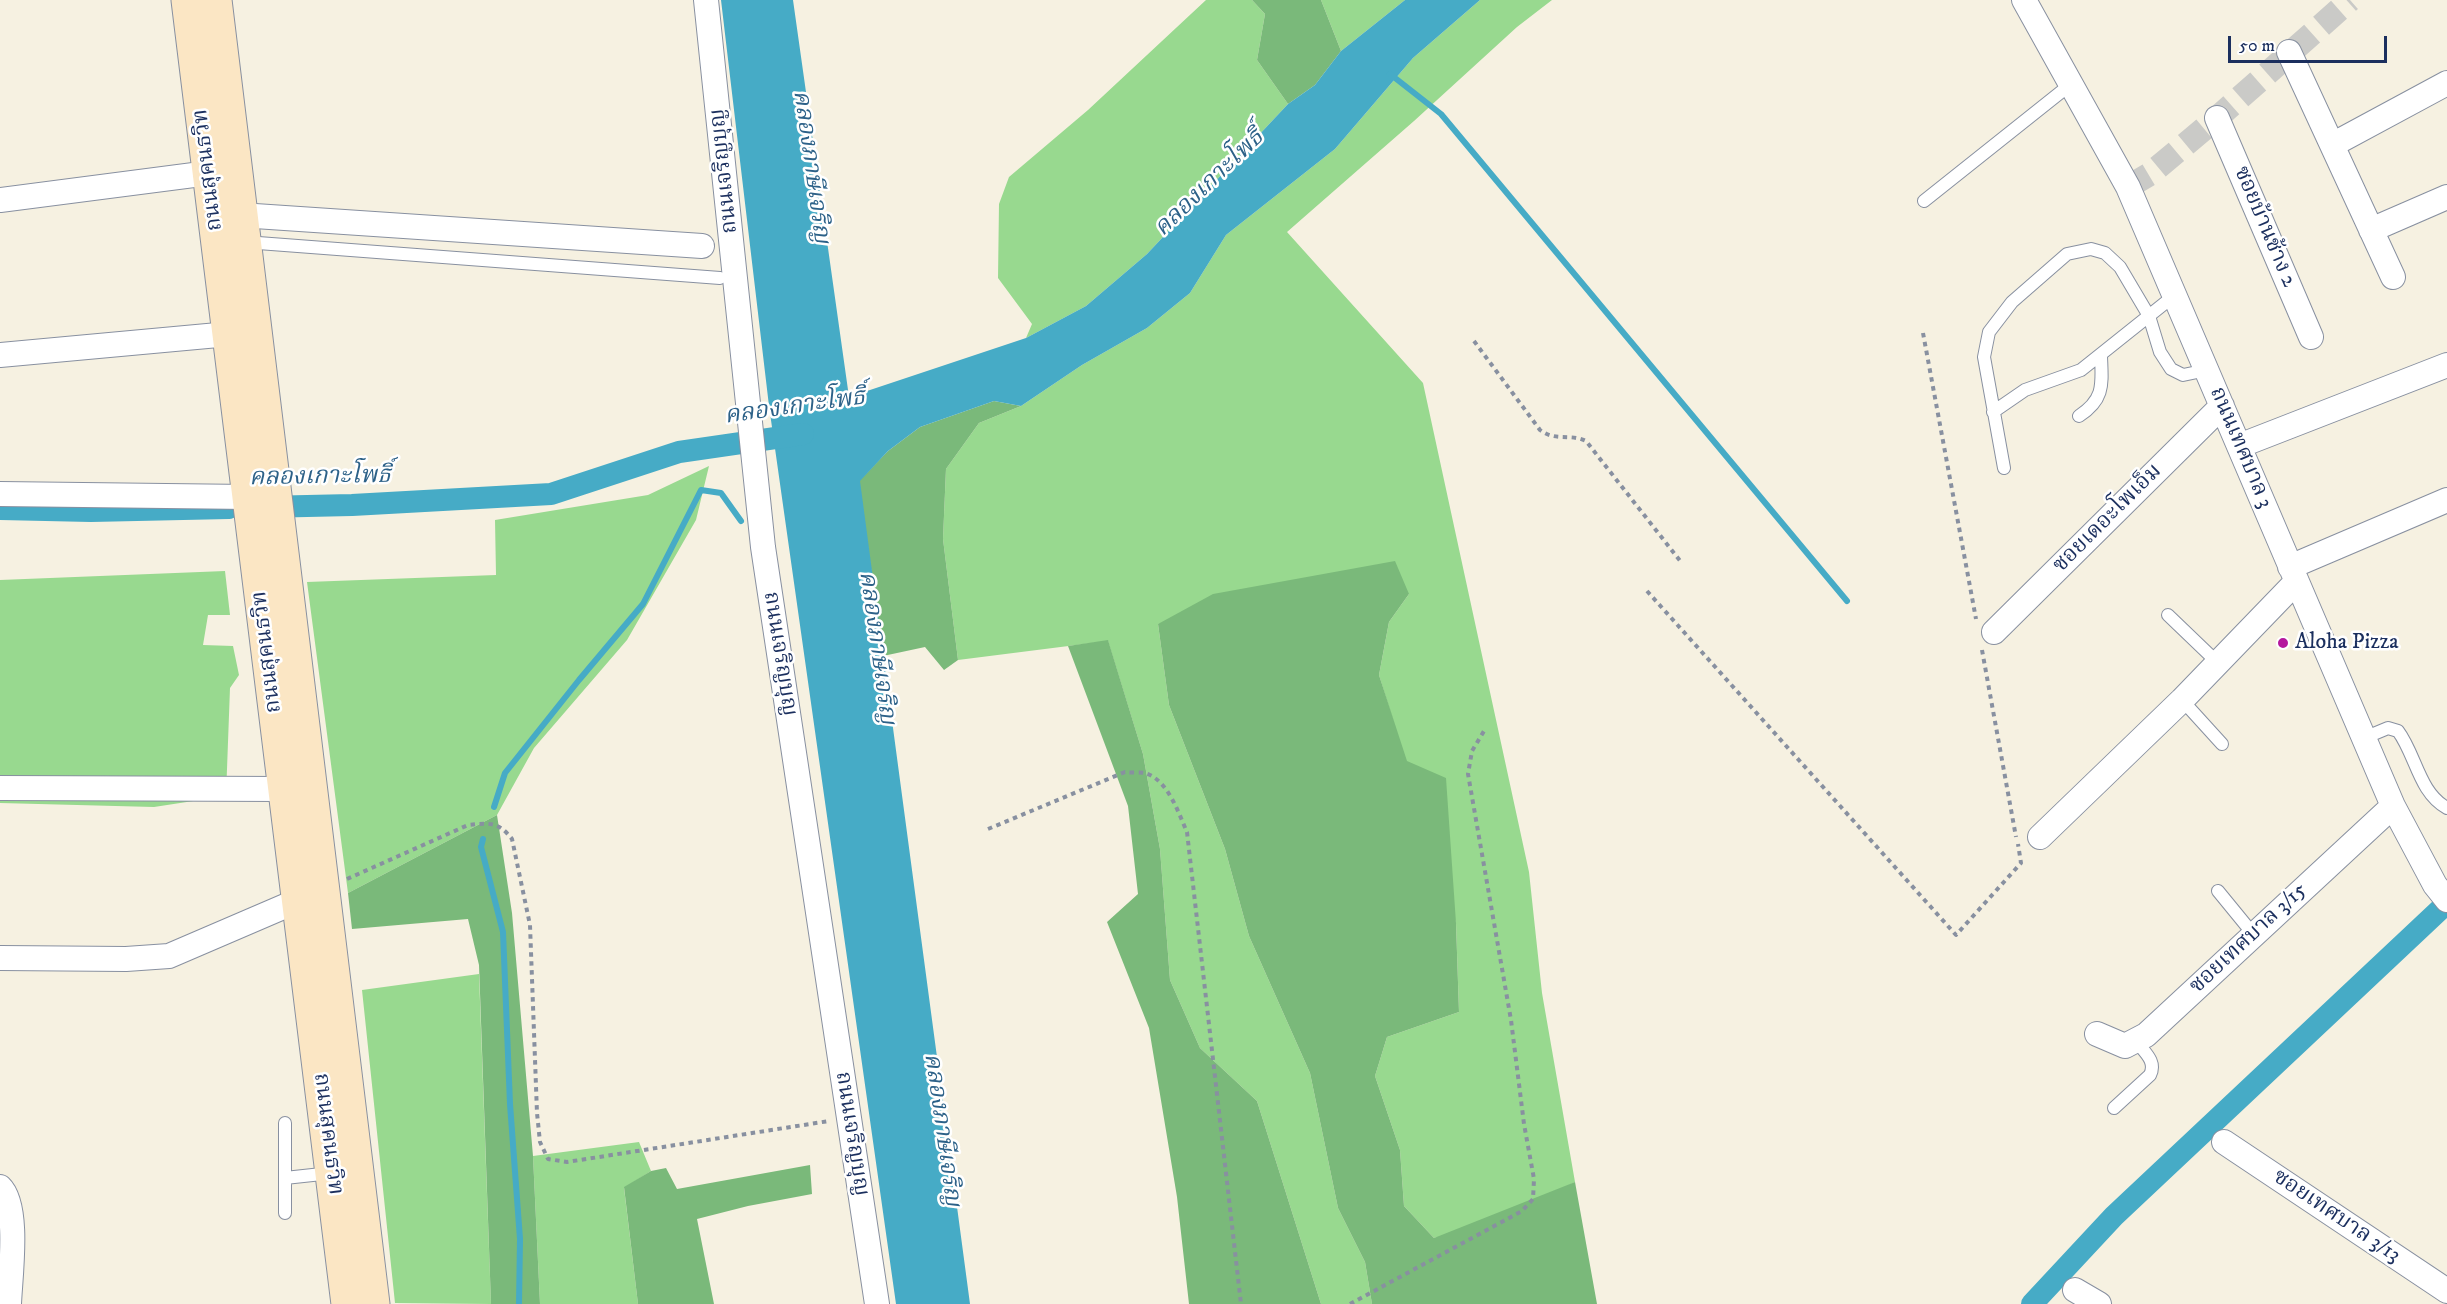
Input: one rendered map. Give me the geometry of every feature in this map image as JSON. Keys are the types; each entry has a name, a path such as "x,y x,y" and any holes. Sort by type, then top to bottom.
{"main road":[{"name":"ถนนสุคนธวิท","path":"188,0 209,173 233,232 229,334 284,789 310,896 373,1304"},
{"name":"ถนนสุคนธวิท","path":"216,0 233,232 310,896 332,1173 348,1304"}],"street":[{"name":"ถนนเจริญบุญ","path":"706,0 722,135 763,547 877,1304"},
{"name":"ถนนเทศบาล 3","path":"2024,0 2128,187 2393,806 2441,893"},
{"path":"2289,52 2393,277"},
{"path":"2332,145 2447,83"},
{"name":"ซอยบ้านช้าง 2","path":"2217,118 2311,336"},
{"path":"0,200 209,173"},
{"path":"2371,230 2447,196"},
{"path":"233,232 702,246"},
{"path":"0,355 229,334"},
{"path":"2239,446 2447,365"},
{"name":"ซอยเดอะโพเอ็ม","path":"1984,633 2222,406"},
{"path":"0,494 249,497"},
{"path":"2040,837 2218,663 2293,574 2447,500"},
{"path":"0,788 284,789"},
{"name":"ซอยเทศบาล 3/15","path":"2136,1041 2153,1029 2393,806"},
{"path":"0,958 126,959 169,956 310,896"},
{"path":"2097,1034 2120,1046 2128,1046 2136,1041"},
{"name":"ซอยเทศบาล 3/13","path":"2224,1142 2447,1291"},
{"path":"0,1187 5,1192 11,1211 9,1304"},
{"path":"2075,1290 2099,1304"}],"lane":[{"path":"1924,201 2071,84"},
{"path":"233,232 720,278"},
{"path":"2004,468 1984,357 1989,332 2012,302 2067,254 2091,249 2104,253 2120,267 2150,316 2160,352 2170,369 2183,375 2207,370"},
{"path":"1994,412 2025,390 2081,370 2175,295"},
{"path":"2079,416 2091,408 2099,397 2102,382 2101,356"},
{"path":"2168,615 2218,663"},
{"path":"2182,700 2222,744"},
{"path":"2364,738 2388,728 2398,731 2428,791 2437,802 2447,808"},
{"path":"2218,891 2254,935"},
{"path":"2114,1108 2153,1070 2152,1060 2136,1041"},
{"path":"285,1123 285,1213"},
{"path":"285,1178 332,1173"}],"path":[{"path":"1647,591 1956,935 2021,863 1984,633 1923,333"},
{"path":"1474,341 1540,430 1549,437 1577,437 1586,441 1682,562"},
{"path":"1350,1304 1522,1211 1533,1199 1534,1179 1524,1124 1511,1020 1468,774 1472,750 1484,731"},
{"path":"988,829 1125,772 1145,773 1161,783 1174,803 1187,832 1242,1304"},
{"path":"310,896 468,825 489,823 503,827 512,839 530,925 537,1113 540,1142 548,1159 567,1162 831,1121 848,1111"}],"green space":[{"path":"1206,0 1252,0 1265,14 1257,60 1288,104 1147,254 1086,306 1026,338 1032,324 998,278 999,204 1009,177 1088,110"},
{"path":"1252,0 1321,0 1341,51 1315,85 1288,104 1257,60 1265,14"},
{"path":"1321,0 1405,0 1341,51"},
{"path":"1480,0 1552,0 1517,27 1287,232 1423,383 1529,872 1542,993 1575,1182 1495,1224 1434,1238 1404,1206 1400,1150 1375,1076 1387,1037 1459,1012 1456,923 1379,675 1389,622 1409,594 1158,624 1169,705 1225,849 1249,936 1310,1073 1338,1208 1365,1262 1372,1304 1321,1304 1257,1101 1200,1048 1170,980 1160,849 1143,754 1108,641 958,660 943,539 946,469 979,423 1021,406 1082,365 1147,328 1190,293 1226,235 1335,149 1413,58"},
{"path":"994,401 1021,406 979,423 946,469 943,539 958,660 944,670 925,647 883,656 859,481 888,451 920,427"},
{"path":"709,466 696,520 627,640 534,748 497,815 348,893 307,582 496,575 495,520 648,495"},
{"path":"1395,561 1409,594 1389,622 1379,675 1407,761 1446,778 1456,923 1459,1012 1387,1037 1375,1076 1400,1150 1404,1206 1434,1238 1575,1182 1597,1304 1372,1304 1365,1262 1338,1208 1310,1073 1249,936 1225,849 1169,705 1158,624 1213,594"},
{"path":"225,571 230,615 208,615 203,645 233,646 239,675 230,688 226,796 154,807 0,803 0,580"},
{"path":"1108,640 1143,754 1160,849 1170,980 1200,1048 1257,1101 1321,1304 1189,1304 1177,1197 1149,1028 1107,922 1138,894 1128,806 1068,646"},
{"path":"497,815 512,913 533,1156 540,1304 491,1304 479,965 468,919 352,929 348,893"},
{"path":"479,974 491,1304 395,1303 362,990"},
{"path":"639,1142 651,1171 624,1188 638,1304 540,1304 533,1156"},
{"path":"810,1165 812,1194 748,1206 697,1219 714,1304 638,1304 624,1187 651,1171 666,1168 677,1189"}],"water":[{"name":"คลองภาษีเจริญ","path":"721,0 793,0 849,397 1026,338 1086,306 1147,254 1288,104 1315,85 1341,51 1405,0 1480,0 1413,58 1335,149 1226,235 1190,293 1147,328 1082,365 1021,406 994,401 920,427 888,451 860,481 970,1304 896,1304 769,406"}],"waterway":[{"path":"1390,74 1441,114 1847,601"},
{"name":"คลองเกาะโพธิ์","path":"262,507 352,505 551,494 679,452 803,434"},
{"path":"494,807 505,773 643,604 701,490 721,493 741,521"},
{"name":"คลองเกาะโพธิ์","path":"0,509 91,511 229,508"},
{"path":"483,839 481,847 503,932 510,1104 520,1239 519,1304"},
{"path":"2032,1304 2114,1216 2447,903"}],"tunnel":[{"path":"2128,187 2150,174 2217,118 2350,0"}],"place":[{"name":"Aloha Pizza","path":"2283,643"}]}
